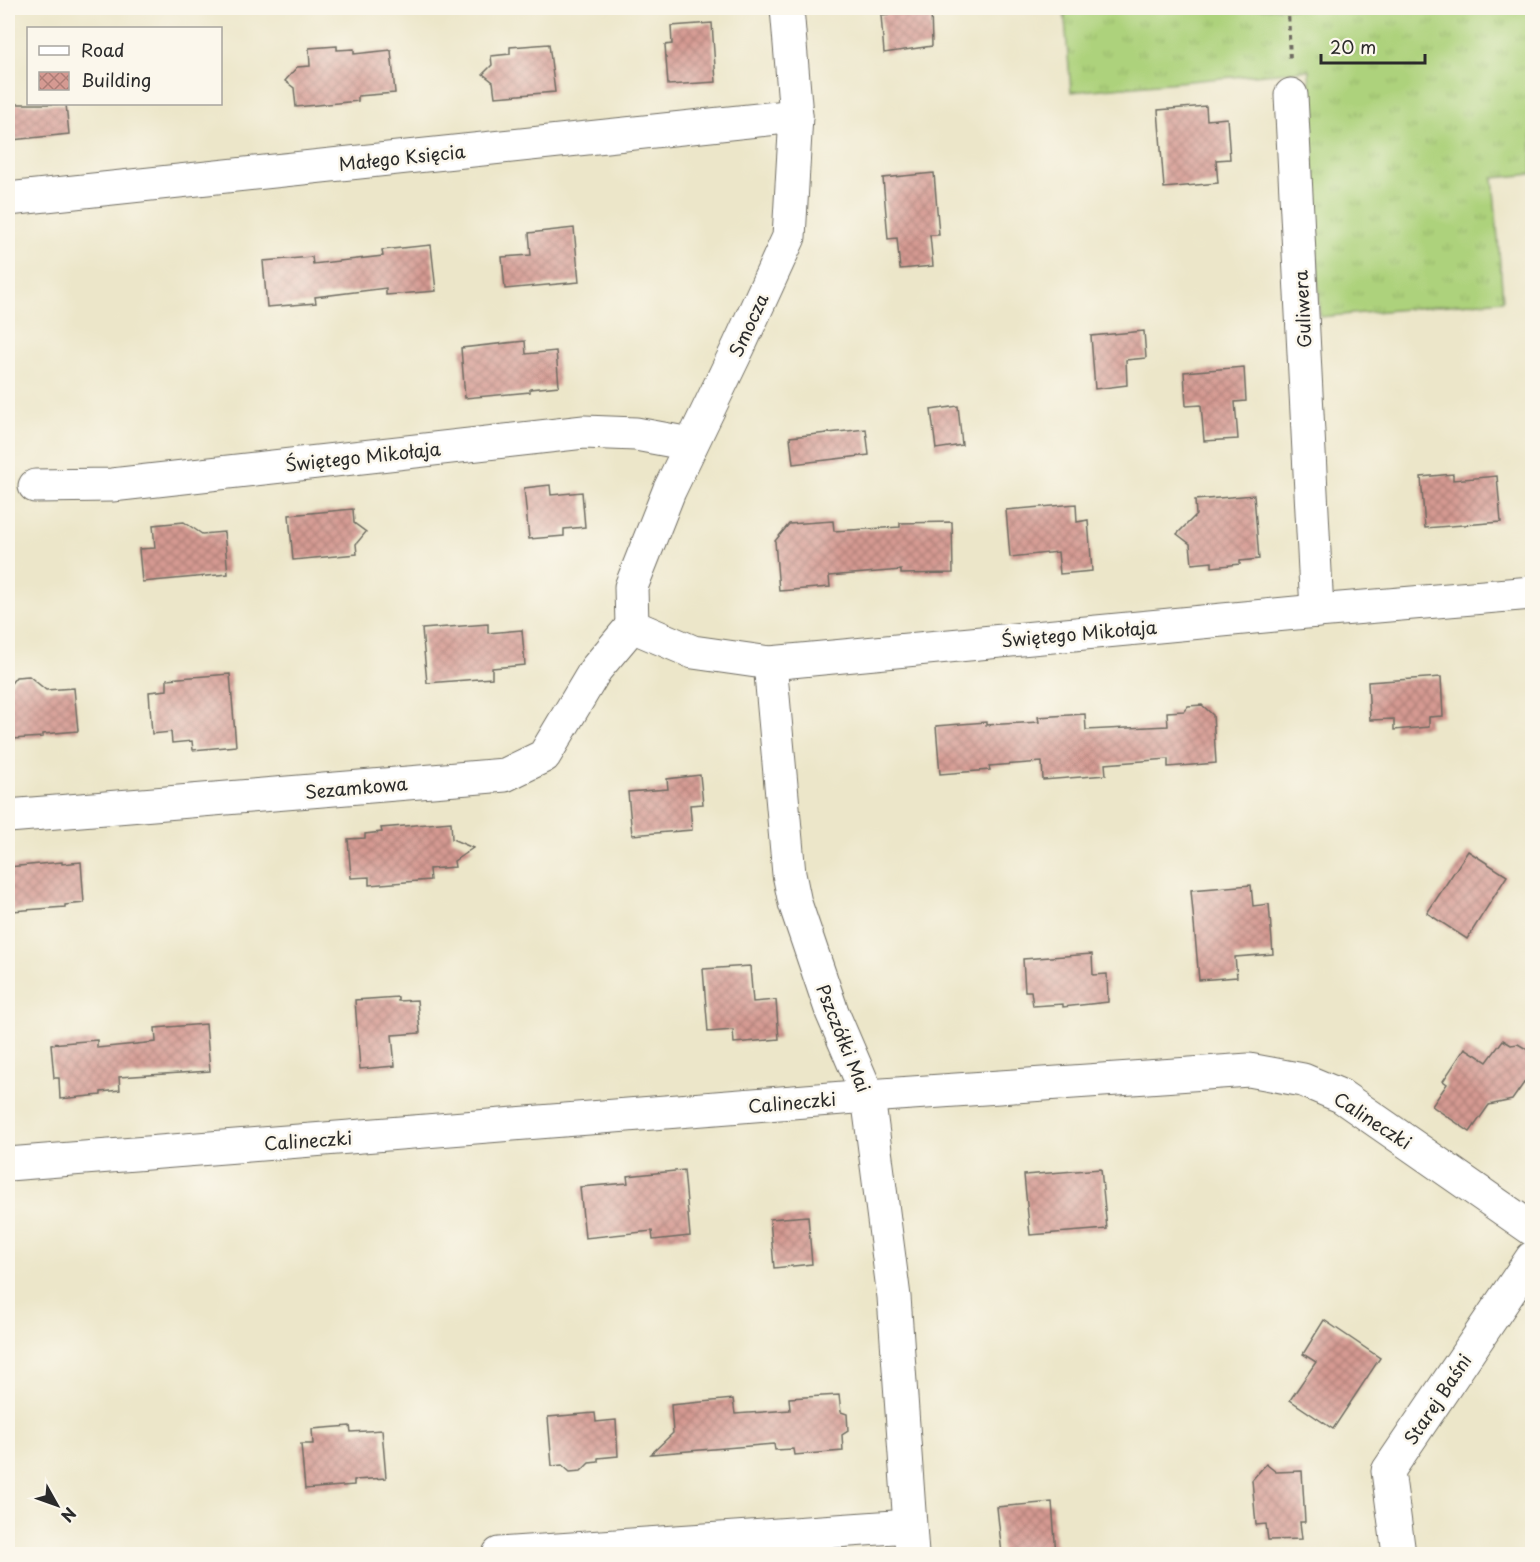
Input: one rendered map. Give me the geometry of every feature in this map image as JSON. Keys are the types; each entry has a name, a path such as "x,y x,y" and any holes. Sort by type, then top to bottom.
{"street":[{"name":"Smocza","path":"632,626 631,587 669,491 789,237 796,116 788,8"},
{"name":"Guliwera","path":"1291,95 1317,610"},
{"name":"Małego Księcia","path":"8,199 796,116"},
{"name":"Świętego Mikołaja","path":"35,486 112,485 584,432 636,434 690,444"},
{"name":"Świętego Mikołaja","path":"632,626 693,652 770,663 1317,610 1533,593"},
{"name":"Sezamkowa","path":"8,816 504,775 544,756 596,669 632,626"},
{"name":"Pszczółki Mai","path":"499,1554 910,1540 894,1297 868,1096 832,1012 795,903 789,874 770,663"},
{"name":"Calineczki","path":"8,1164 868,1096 1249,1070 1303,1080 1341,1096 1533,1229"},
{"name":"Starej Baśni","path":"1398,1554 1388,1471 1533,1258"}],"path":[{"path":"1288,8 1291,95"}],"green space":[{"path":"1064,8 1532,8 1532,174 1493,178 1503,300 1320,317 1309,70 1071,92"}],"building":[{"path":"896,8 931,8 932,46 884,53 881,15 896,13"},
{"path":"712,23 716,82 668,85 665,45 672,44 671,26"},
{"path":"549,44 555,92 495,97 493,82 483,74 492,65 491,56 510,54 510,47"},
{"path":"337,46 337,50 354,49 354,54 391,50 395,93 358,96 358,101 296,107 294,88 285,81 297,67 310,66 309,48"},
{"path":"8,104 66,105 69,134 12,140 12,136 8,136"},
{"path":"1206,106 1207,120 1227,118 1230,159 1216,160 1218,183 1164,188 1158,110"},
{"path":"934,173 939,235 930,235 933,266 900,269 897,238 888,239 883,178"},
{"path":"574,228 579,282 505,289 502,257 531,255 529,233"},
{"path":"431,245 436,291 386,295 386,288 315,297 316,303 267,307 263,261 312,257 313,264 383,256 382,250"},
{"path":"1144,331 1146,358 1126,360 1127,385 1095,389 1091,336"},
{"path":"525,341 526,354 556,351 559,386 530,389 530,392 465,398 461,348"},
{"path":"1244,367 1246,401 1235,402 1238,439 1204,441 1201,405 1186,406 1184,372"},
{"path":"958,406 962,445 936,449 931,410"},
{"path":"866,429 869,455 793,464 790,437"},
{"path":"1453,474 1453,480 1497,476 1501,522 1425,528 1421,477"},
{"path":"550,485 551,495 582,492 585,527 564,529 564,536 529,539 524,488"},
{"path":"1254,495 1259,559 1212,567 1212,562 1192,564 1190,544 1177,534 1196,515 1195,500"},
{"path":"1076,504 1077,522 1088,520 1092,571 1060,574 1058,552 1010,557 1006,510"},
{"path":"353,509 354,523 366,532 356,544 357,554 293,560 289,515"},
{"path":"833,521 834,531 900,527 900,523 952,522 953,573 901,574 901,570 829,576 830,587 779,591 775,541 789,524"},
{"path":"184,522 202,534 224,532 228,574 142,582 139,549 155,548 153,525"},
{"path":"488,624 488,633 522,630 525,665 492,668 492,678 427,683 422,629"},
{"path":"230,674 236,746 193,750 192,741 172,743 171,732 152,734 149,692 167,690 167,679"},
{"path":"29,676 46,690 74,688 78,731 12,739 12,734 8,735 8,687 16,677"},
{"path":"1441,677 1443,716 1429,717 1429,727 1394,730 1394,719 1370,720 1368,682"},
{"path":"1202,705 1213,715 1216,763 1168,767 1168,759 1105,764 1106,775 1043,780 1042,762 989,766 990,770 940,774 936,726 986,722 986,725 1039,722 1038,717 1085,714 1086,730 1168,726 1167,712 1184,711 1188,706"},
{"path":"700,775 703,804 690,805 692,830 632,835 628,792 668,789 667,779"},
{"path":"451,822 452,839 473,848 454,861 455,867 429,869 430,880 369,885 369,877 351,878 348,839 365,838 365,834 382,832 381,828"},
{"path":"1468,851 1507,876 1467,939 1427,913"},
{"path":"62,862 62,864 81,862 84,903 65,905 65,907 12,911 11,897 8,894 8,867"},
{"path":"1251,885 1253,906 1269,904 1273,954 1235,957 1237,977 1199,980 1191,890"},
{"path":"1092,954 1093,975 1107,974 1108,1002 1063,1007 1063,1004 1033,1006 1031,991 1025,991 1023,959"},
{"path":"750,966 753,1002 776,1000 779,1039 734,1043 733,1030 708,1032 703,969"},
{"path":"398,997 398,1001 417,1000 420,1033 392,1035 395,1066 360,1069 355,1000"},
{"path":"206,1024 210,1071 119,1077 120,1090 101,1092 101,1095 60,1099 59,1078 54,1078 51,1044 97,1040 97,1048 156,1042 155,1028"},
{"path":"1503,1040 1511,1045 1518,1044 1528,1050 1529,1058 1533,1061 1533,1070 1512,1100 1489,1105 1470,1132 1432,1106 1447,1084 1443,1081 1465,1048 1487,1062"},
{"path":"1101,1169 1107,1229 1030,1235 1024,1175"},
{"path":"684,1170 690,1236 653,1240 652,1231 585,1238 580,1187 628,1183 627,1176"},
{"path":"808,1216 812,1264 774,1268 770,1219"},
{"path":"1324,1320 1380,1358 1333,1429 1290,1400 1316,1362 1303,1354"},
{"path":"839,1395 841,1412 847,1414 848,1431 842,1435 843,1451 794,1455 793,1449 775,1450 774,1444 651,1454 673,1433 671,1405 733,1399 735,1414 790,1410 789,1398"},
{"path":"595,1413 596,1422 616,1420 618,1456 598,1458 598,1462 589,1463 581,1471 570,1472 562,1465 552,1466 548,1417"},
{"path":"350,1426 351,1432 382,1430 386,1478 354,1480 354,1485 305,1489 301,1444 313,1444 312,1429"},
{"path":"1266,1464 1276,1472 1302,1471 1305,1522 1300,1522 1302,1539 1268,1540 1266,1524 1256,1525 1252,1480"},
{"path":"1052,1502 1056,1554 1002,1554 997,1507"}]}
